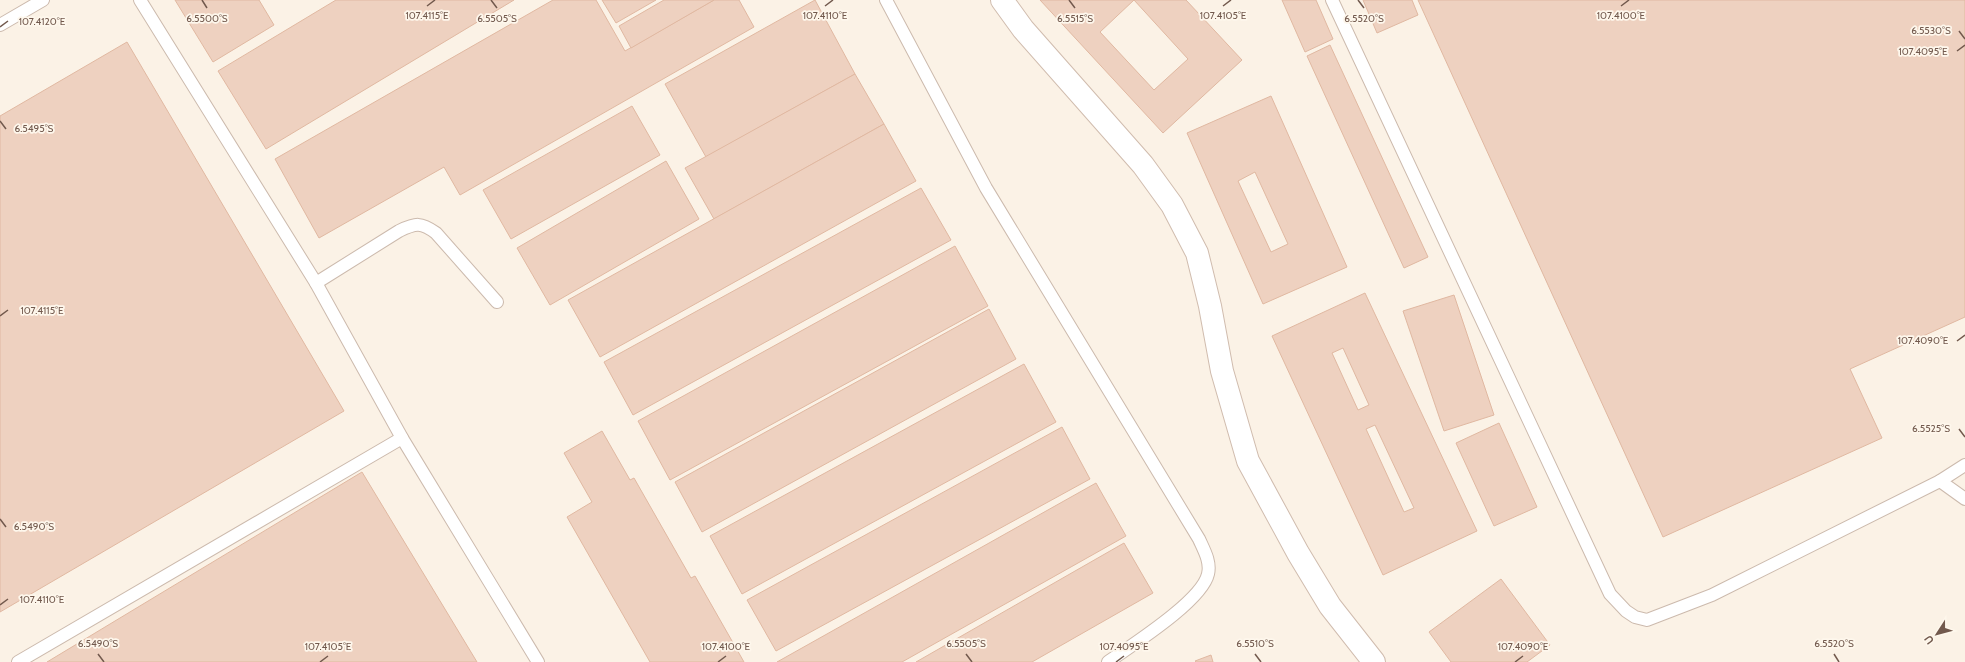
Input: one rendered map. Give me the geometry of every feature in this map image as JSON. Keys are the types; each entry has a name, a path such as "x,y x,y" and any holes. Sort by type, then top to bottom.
{"street":[{"path":"1002,0 1023,29 1143,165 1172,206 1196,253 1210,306 1222,371 1248,461 1298,553 1330,606 1374,662"}],"lane":[{"path":"0,25 43,0"},
{"path":"140,0 316,283 402,438 538,662"},
{"path":"886,0 986,188 1199,539 1207,557 1208,574 1190,602 1108,662"},
{"path":"1332,0 1610,594 1626,611 1635,617 1647,620 1712,595 1940,481 1965,465"},
{"path":"316,283 399,231 411,225 424,225 436,233 497,302"},
{"path":"18,662 402,438"},
{"path":"1940,481 1965,500"}],"building":[{"path":"175,0 259,0 274,25 213,62"},
{"path":"336,0 514,0 266,149 218,71"},
{"path":"553,0 596,0 625,51 714,0 739,0 754,27 460,195 444,167 319,238 275,159"},
{"path":"602,0 656,0 616,23"},
{"path":"664,0 714,0 631,48 619,26"},
{"path":"815,0 855,74 706,157 665,84"},
{"path":"1040,0 1134,0 1186,0 1242,60 1163,133","holes":["1134,0 1188,59 1154,90 1100,32"]},
{"path":"1282,0 1316,0 1333,39 1305,52"},
{"path":"1363,0 1412,0 1418,15 1377,33"},
{"path":"1418,0 1965,0 1965,317 1850,369 1882,438 1663,537"},
{"path":"127,42 344,411 0,612 0,116"},
{"path":"1330,45 1428,257 1404,268 1307,56"},
{"path":"855,74 884,124 714,219 685,168"},
{"path":"1271,96 1347,267 1263,304 1187,133","holes":["1255,172 1288,244 1271,252 1238,181"]},
{"path":"632,106 660,155 511,239 483,190"},
{"path":"884,124 916,181 600,357 568,300"},
{"path":"666,161 699,219 550,305 517,248"},
{"path":"921,188 951,240 633,415 604,362"},
{"path":"955,246 988,306 670,480 638,421"},
{"path":"1365,293 1477,531 1383,575 1272,336","holes":["1343,348 1369,405 1358,410 1332,353","1375,425 1414,508 1404,512 1366,429"]},
{"path":"1454,295 1494,415 1444,431 1403,311"},
{"path":"989,309 1016,359 702,532 675,482"},
{"path":"1024,364 1056,422 742,594 710,536"},
{"path":"1499,423 1537,507 1494,526 1456,443"},
{"path":"1062,427 1090,479 776,651 747,600"},
{"path":"602,431 630,480 634,478 691,578 695,576 744,662 650,662 567,517 592,502 564,453"},
{"path":"362,472 477,662 47,662"},
{"path":"1096,483 1126,536 902,662 777,662"},
{"path":"1124,543 1153,593 1032,662 916,662"},
{"path":"1501,579 1550,645 1527,662 1451,662 1429,632"},
{"path":"1211,655 1213,662 1195,661"}]}
